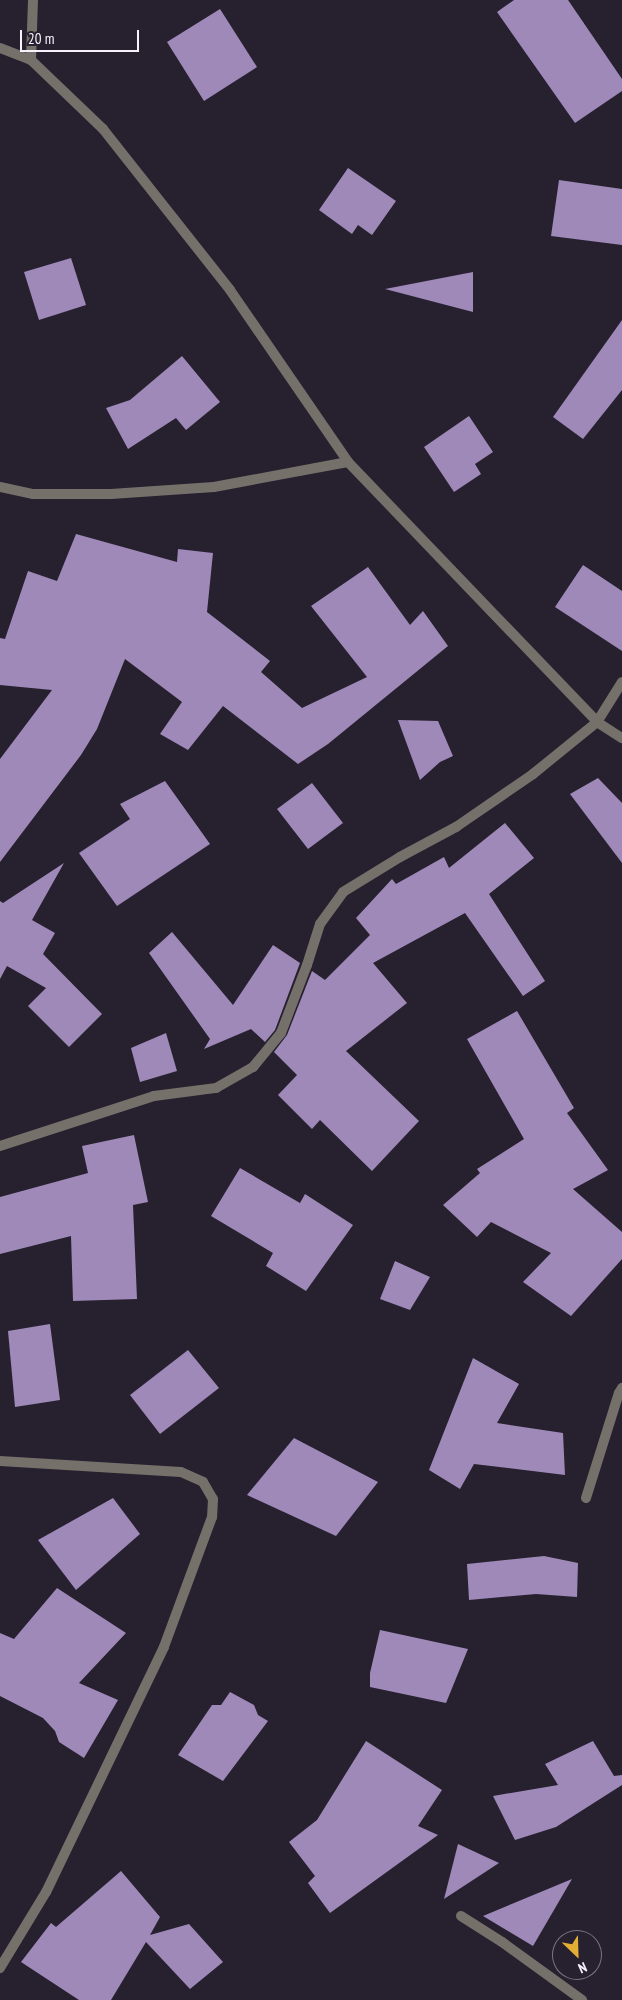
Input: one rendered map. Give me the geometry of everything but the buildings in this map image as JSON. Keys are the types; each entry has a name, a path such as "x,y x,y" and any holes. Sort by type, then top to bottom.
{"street":[{"path":"31,60 33,0"},
{"path":"0,48 31,60 103,128 230,290 348,462 597,722 622,738"},
{"path":"0,487 33,494 111,494 195,488 348,462"},
{"path":"0,1146 154,1096 216,1088 253,1067 281,1033 307,965 320,924 343,892 456,827 533,774 597,722 622,682"},
{"path":"586,1498 618,1393 622,1388"},
{"path":"0,1461 181,1472 203,1482 213,1500 212,1517 164,1648 46,1892 0,1968"},
{"path":"461,1916 502,1942 582,2000"}]}
